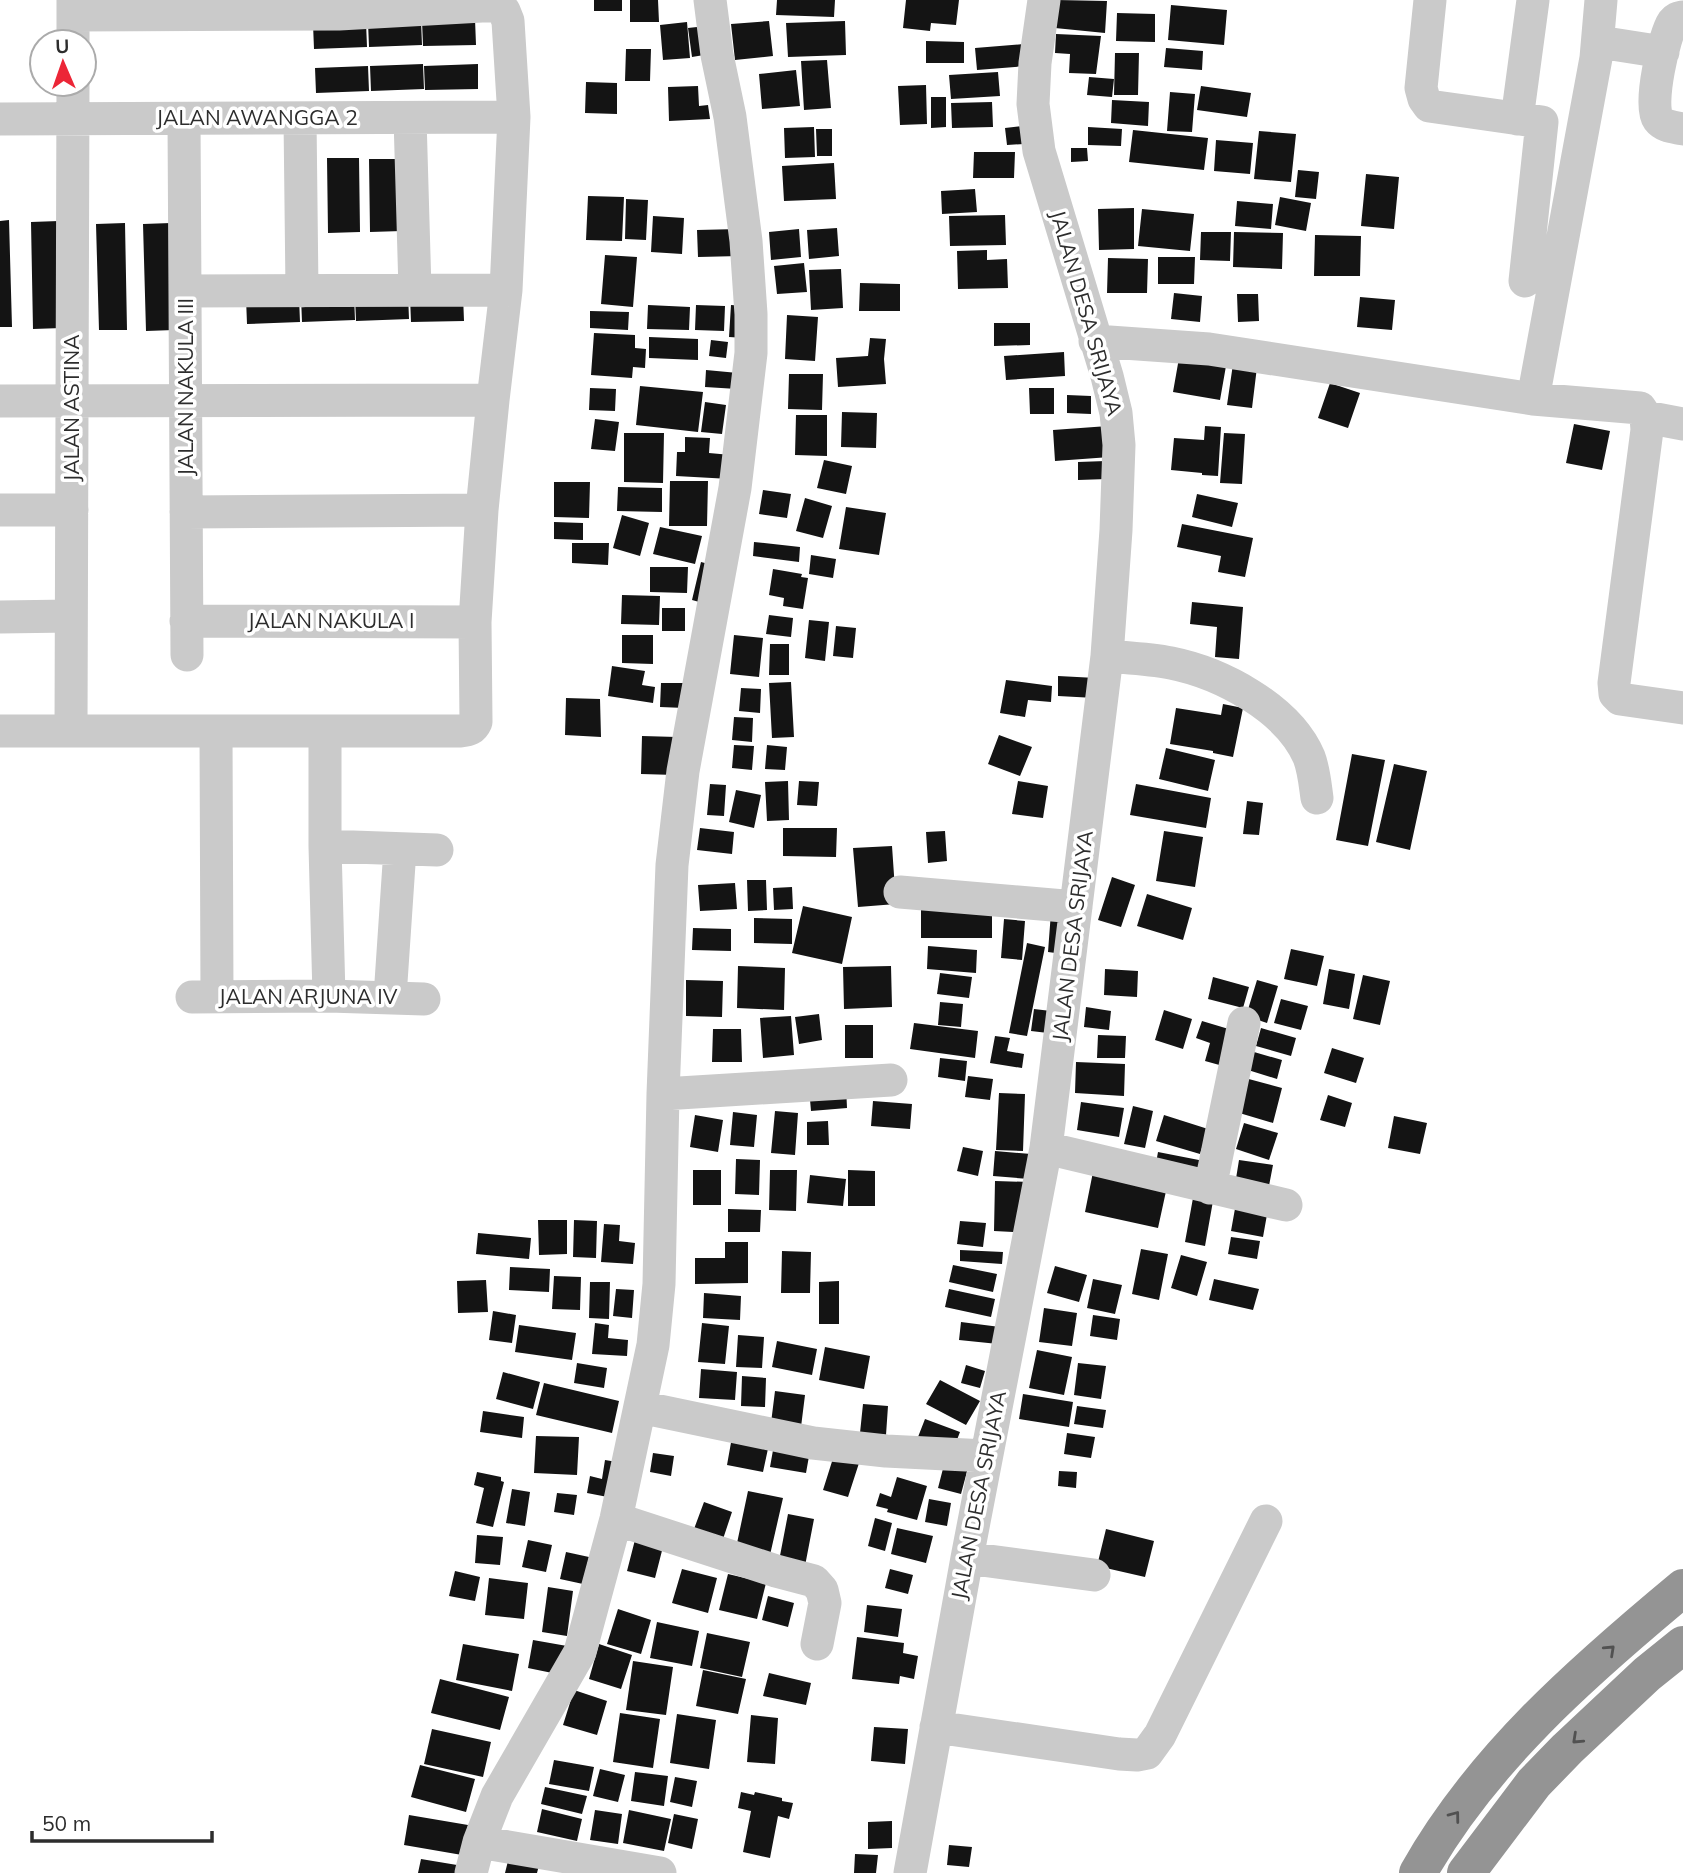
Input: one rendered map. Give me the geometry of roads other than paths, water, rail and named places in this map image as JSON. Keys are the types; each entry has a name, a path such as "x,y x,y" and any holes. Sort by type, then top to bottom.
{"highway":[{"path":"1418,1873 1433,1846 1502,1756 1543,1712 1618,1642 1683,1588"},
{"path":"1466,1873 1534,1783 1647,1674 1683,1645"}],"street":[{"path":"660,1873 475,1858 497,1796 580,1651 616,1519 653,1345 659,1284 669,915 675,838 684,771 735,488 751,353 746,241 730,117 709,0"},
{"name":"JALAN DESA SRIJAYA","path":"910,1873 986,1456 1046,1148 1108,656 1119,445 1116,414 1107,376 1038,151 1033,104 1035,64 1044,0"},
{"path":"1430,0 1421,89 1429,106 1542,122 1525,281"},
{"path":"1517,119 1533,0"},
{"path":"1533,399 1597,50 1601,0"},
{"path":"0,732 461,732 474,727 476,722 475,622 482,510 506,290 514,117 508,22 504,11 482,6 339,7 73,19"},
{"path":"1683,17 1673,22 1661,60 1654,105 1659,121 1666,126 1683,129"},
{"path":"1597,50 1661,60"},
{"name":"JALAN ASTINA","path":"71,732 72,98"},
{"name":"JALAN AWANGGA 2","path":"0,119 514,117"},
{"path":"300,118 302,291"},
{"path":"410,118 415,290"},
{"name":"JALAN NAKULA III","path":"184,119 187,655"},
{"path":"185,291 506,290"},
{"path":"1095,341 1209,349 1533,399 1640,408 1646,417 1647,430 1614,683 1615,694 1620,699 1683,708"},
{"path":"0,401 493,400"},
{"path":"1646,417 1683,424"},
{"path":"0,510 72,510"},
{"path":"186,512 482,510"},
{"path":"0,617 71,616"},
{"name":"JALAN NAKULA I","path":"187,621 475,622"},
{"path":"1108,656 1174,663 1230,684 1259,701 1299,739 1309,757 1317,799"},
{"name":"JALAN ARJUNA IV","path":"216,731 204,997 329,996 424,999"},
{"path":"325,731 329,996"},
{"path":"325,846 437,850"},
{"path":"390,997 400,849"},
{"path":"900,892 1076,907"},
{"path":"1210,1188 1244,1023"},
{"path":"663,1094 891,1080"},
{"path":"1046,1148 1286,1205"},
{"path":"640,1407 813,1443 986,1456"},
{"path":"616,1519 776,1572 814,1581 822,1590 825,1602 817,1644"},
{"path":"936,1727 1119,1754 1147,1753 1160,1735 1266,1521"},
{"path":"967,1558 1094,1575"}]}
